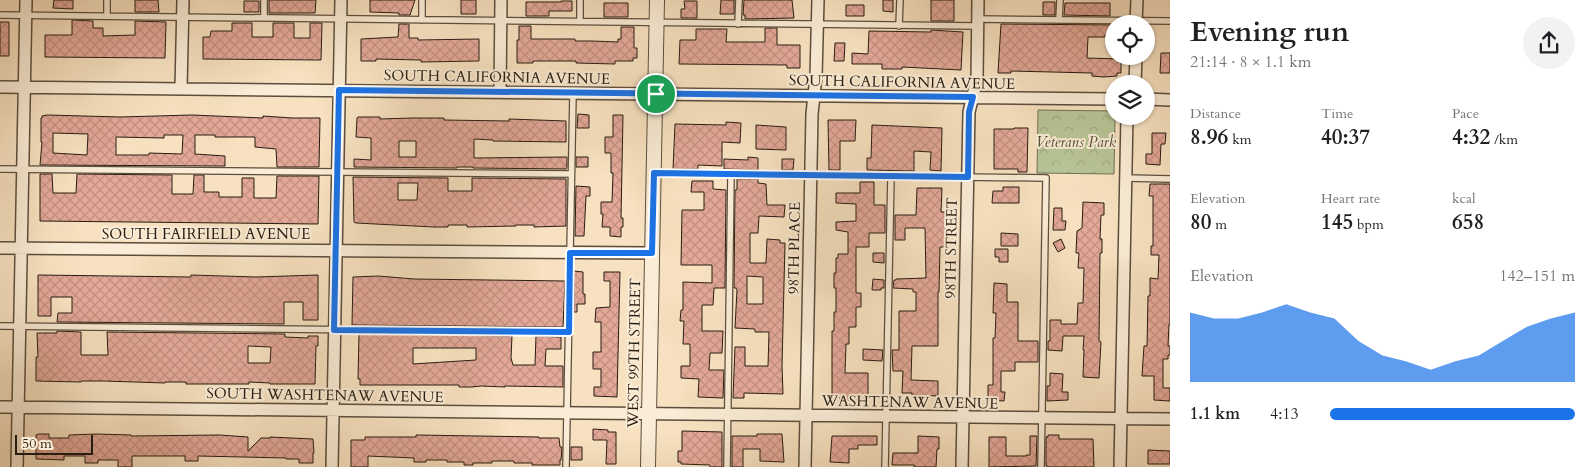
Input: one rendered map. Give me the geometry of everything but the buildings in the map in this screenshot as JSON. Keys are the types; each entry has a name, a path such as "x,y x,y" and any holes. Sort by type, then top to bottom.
{"street":[{"path":"17,467 26,0"},
{"path":"181,89 183,0"},
{"path":"332,467 341,0"},
{"path":"500,92 502,0"},
{"name":"WEST 99TH STREET","path":"648,467 657,0"},
{"name":"98TH PLACE","path":"805,467 812,114 816,76 818,0"},
{"name":"98TH STREET","path":"962,467 969,112 977,80 978,0"},
{"path":"1136,15 1137,0"},
{"name":"SOUTH CALIFORNIA AVENUE","path":"0,87 1105,99"},
{"path":"1155,99 1170,100"},
{"path":"1120,467 1127,125"},
{"name":"SOUTH FAIRFIELD AVENUE","path":"0,248 652,253"},
{"name":"SOUTH WASHTENAW AVENUE","path":"0,407 649,414"},
{"name":"WASHTENAW AVENUE","path":"649,414 1170,419"}],"lane":[{"path":"107,0 107,16"},
{"path":"264,0 264,18"},
{"path":"422,0 422,20"},
{"path":"580,0 580,22"},
{"path":"738,24 739,0"},
{"path":"899,26 900,0"},
{"path":"1060,0 1060,20"},
{"path":"0,15 899,26 1060,20 1105,21"},
{"path":"1155,21 1170,21"},
{"path":"566,467 573,93"},
{"path":"0,169 571,174"},
{"path":"654,173 1046,178 1041,467"},
{"path":"727,467 732,174"},
{"path":"885,467 891,176"},
{"path":"1126,178 1170,179"},
{"path":"0,326 569,332"}],"green space":[{"name":"Veterans Park","path":"1038,110 1105,111 1105,125 1115,125 1114,174 1037,173"}],"route":[{"path":"339,90 656,94 973,97 969,112 968,177 654,173 652,253 570,253 569,332 334,330 339,90"}]}
